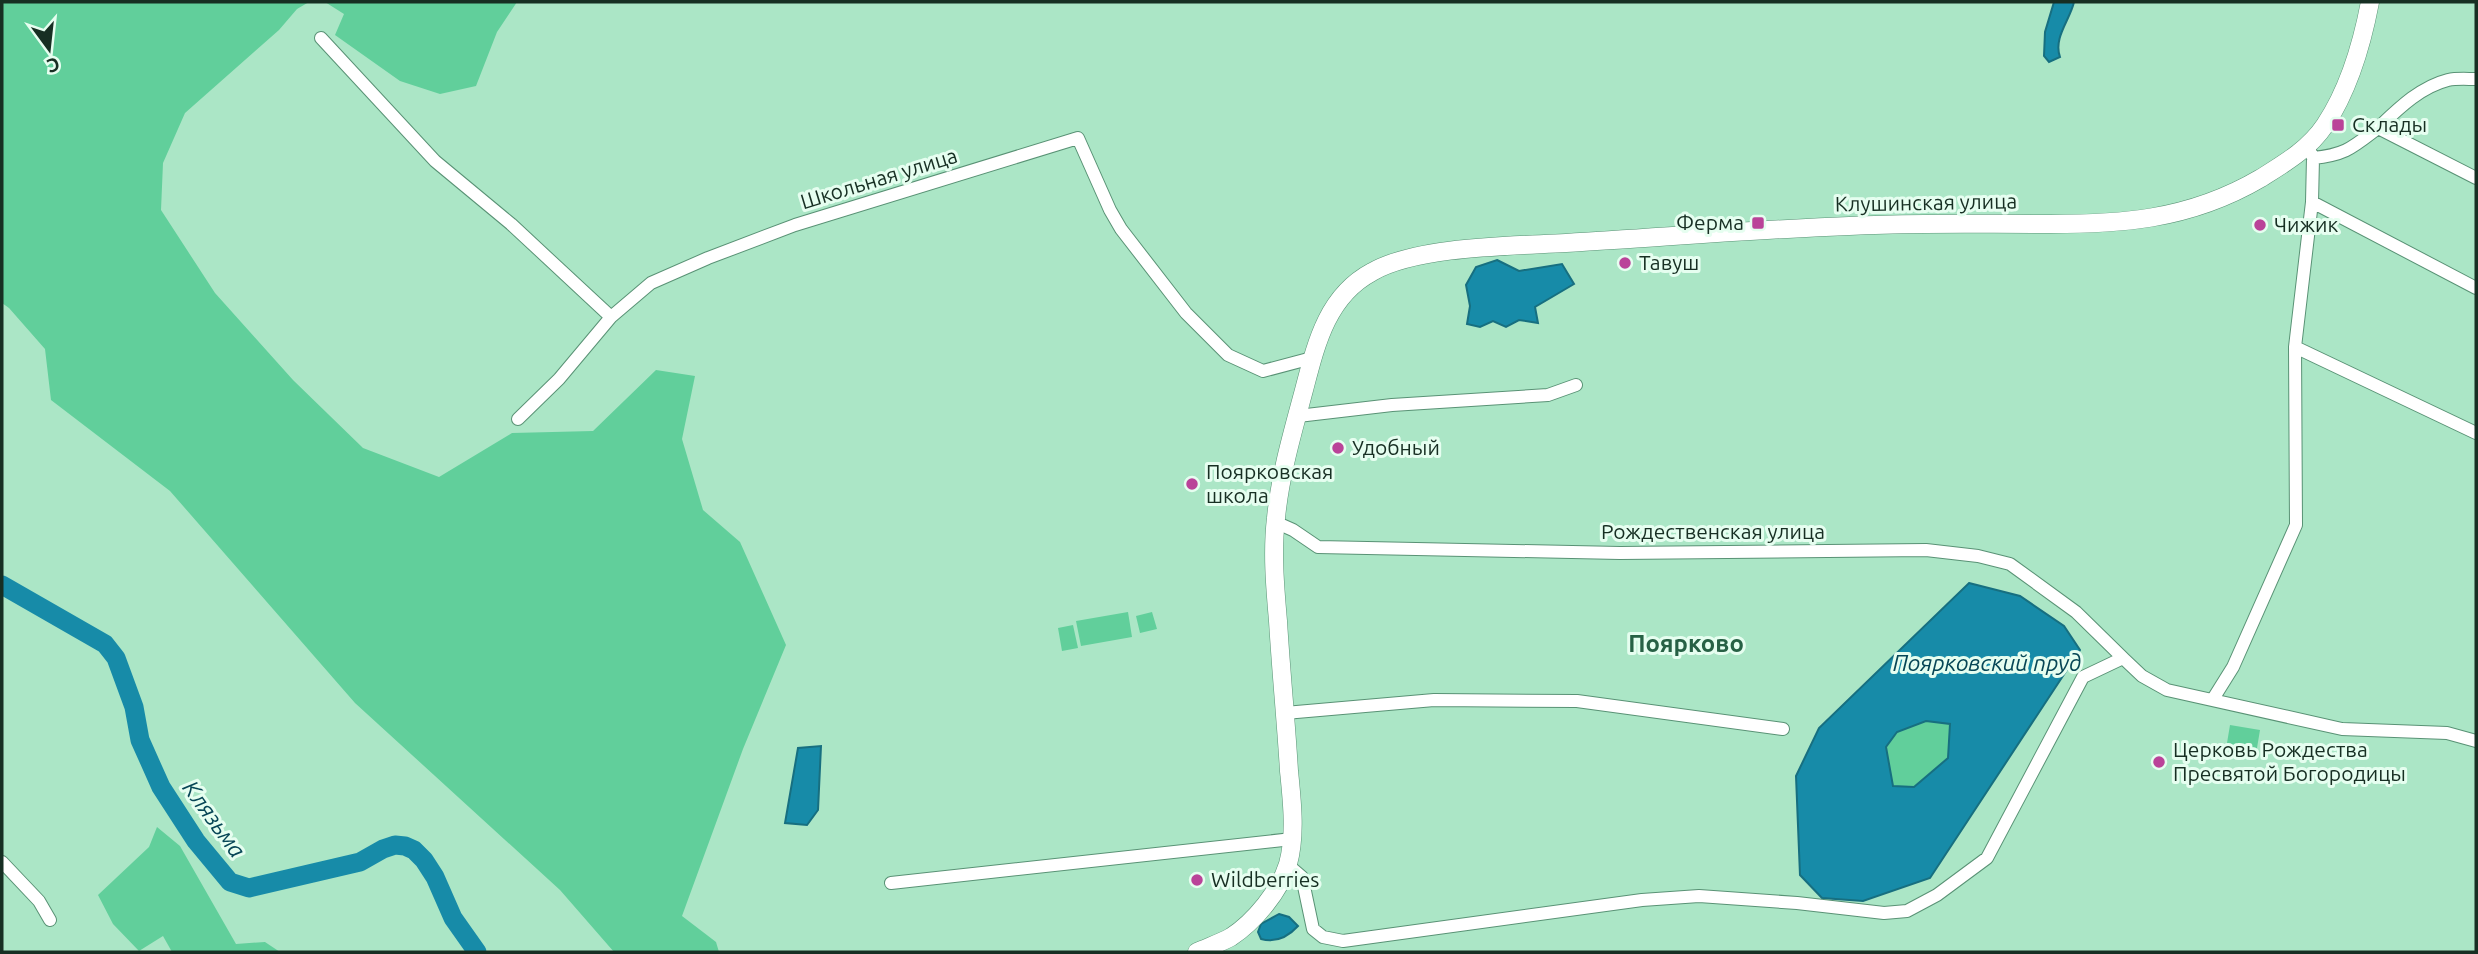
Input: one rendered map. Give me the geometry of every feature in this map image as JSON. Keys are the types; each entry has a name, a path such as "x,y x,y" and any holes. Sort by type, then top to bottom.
{"main road":[{"name":"Клушинская улица","path":"1196,952 1233,936 1267,904 1288,865 1292,839 1292,805 1278,621 1275,522 1312,358 1327,315 1348,288 1372,271 1396,261 1506,246 1867,225 2094,225 2171,215 2211,203 2311,152 2350,74 2370,2"}],"street":[{"path":"321,38 435,160 511,224 611,317"},
{"path":"2213,699 2233,667 2296,525 2295,347 2312,202 2311,152 2336,156 2347,152 2397,109 2427,89 2449,80 2476,79"},
{"path":"2378,128 2476,178"},
{"name":"Школьная улица","path":"518,419 559,379 611,317 651,283 795,225 1078,138 1121,229 1186,313 1227,355 1263,371 1312,358"},
{"path":"2312,202 2476,288"},
{"path":"2295,347 2476,433"},
{"path":"1298,415 1392,405 1548,396 1576,385"},
{"name":"Рождественская улица","path":"1275,522 1293,530 1318,547 1620,553 1926,550 1978,556 2010,564 2076,612 2142,676 2167,690 2342,729 2447,733 2476,741"},
{"path":"1288,865 1302,877 1313,929 1323,937 1343,941 1642,900 1699,897 1797,902 1884,913 1907,911 1937,895 1987,858 2083,677 2123,658"},
{"path":"1285,713 1434,700 1577,701 1783,729"},
{"path":"891,883 1292,839"},
{"path":"2,862 39,901 50,920"}],"green space":[{"path":"2,2 309,2 297,9 279,30 185,113 163,163 161,210 215,293 293,380 363,448 439,477 512,433 593,431 656,370 695,376 682,439 703,510 740,542 786,645 743,749 682,916 716,942 719,952 614,952 560,890 355,703 170,491 51,400 45,349 2,303"},
{"path":"325,2 517,2 497,32 476,86 440,94 400,81 335,35 344,14"},
{"path":"1128,612 1132,637 1081,646 1076,621"},
{"path":"1152,612 1157,629 1140,633 1136,616"},
{"path":"1073,625 1078,648 1062,651 1058,628"},
{"path":"1926,721 1950,724 1948,758 1914,787 1893,786 1886,747 1897,732"},
{"path":"2230,725 2260,730 2256,754 2226,749"},
{"path":"157,827 180,846 236,944 265,942 280,952 172,952 163,936 139,951 113,924 98,895 149,847"}],"water":[{"path":"2054,2 2074,2 2060,36 2060,57 2049,62 2044,56 2045,32"},
{"path":"1497,260 1519,271 1562,264 1574,284 1535,307 1538,323 1519,320 1506,327 1493,321 1480,327 1467,324 1470,306 1466,285 1476,267"},
{"name":"Поярковский пруд","path":"1969,583 2020,596 2064,626 2080,650 1930,878 1863,901 1822,898 1800,875 1796,776 1819,728","holes":["1926,721 1950,724 1948,758 1914,787 1893,786 1886,747 1897,732"]},
{"path":"821,746 818,810 807,825 785,823 798,748"},
{"path":"1279,914 1289,917 1298,926 1281,938 1261,939 1258,932 1261,924"}],"waterway":[{"name":"Клязьма","path":"2,585 105,644 116,658 134,707 140,740 161,787 196,841 230,882 249,888 360,862 383,849 395,845 405,846 414,850 424,860 435,877 453,918 477,952"}],"place":[{"name":"Склады","path":"2338,125"},
{"name":"Ферма","path":"1758,223"},
{"name":"Чижик","path":"2260,225"},
{"name":"Тавуш","path":"1625,263"},
{"name":"Удобный","path":"1338,448"},
{"name":"Поярковская школа","path":"1192,484"},
{"name":"Церковь Рождества Пресвятой Богородицы","path":"2159,762"},
{"name":"Wildberries","path":"1197,880"}],"district":[{"name":"Поярково","path":"1686,644"}]}
